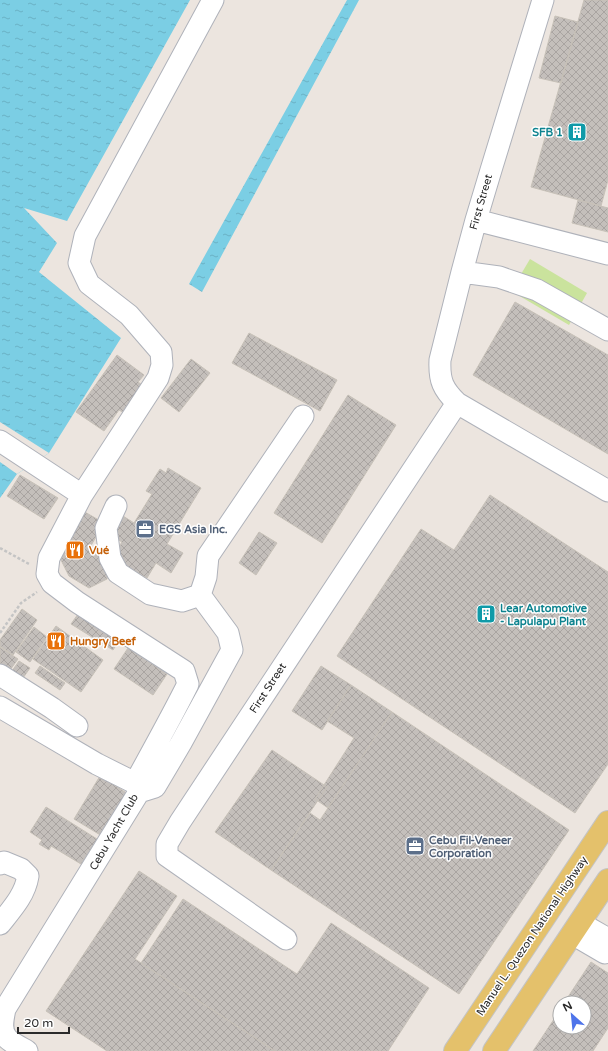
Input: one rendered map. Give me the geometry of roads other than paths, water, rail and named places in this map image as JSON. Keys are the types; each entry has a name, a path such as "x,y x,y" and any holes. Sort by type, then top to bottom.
{"main road":[{"name":"Manuel L. Quezon National Highway","path":"455,1051 608,822"},
{"path":"494,1051 579,931 608,880"}],"street":[{"path":"0,441 82,495 158,378 162,365 161,352 129,316 89,284 79,263 84,236 212,0"},
{"name":"First Street","path":"543,0 476,220 440,360 439,373 445,389 457,403 608,491"},
{"path":"476,220 608,254"},
{"path":"462,272 499,276 536,290 608,330"},
{"name":"First Street","path":"286,940 167,856 167,844 184,815 457,403"},
{"path":"200,595 206,577 208,556 303,416"},
{"name":"Cebu Yacht Club","path":"27,1051 7,1038 2,1028 5,1009 137,787 188,684 184,671 77,602 49,578 49,558 82,495"},
{"path":"116,506 106,528 110,558 118,573 150,594 182,601 200,595"},
{"path":"0,707 137,787 155,787 232,650 228,633 200,595"},
{"path":"0,675 52,708 77,726"},
{"path":"0,864 4,862 21,869 28,876 23,892 0,924"},
{"path":"608,939 589,928 579,931 581,939 605,953 608,952"}],"water":[{"path":"0,0 190,0 67,221 24,208 57,243 39,272 121,338 49,453 17,474 0,498"},
{"path":"347,0 359,0 202,292 189,284"}],"place":[{"name":"SFB 1","path":"577,132"},
{"name":"EGS Asia Inc.","path":"145,529"},
{"name":"Vué","path":"75,550"},
{"name":"Lear Automotive - Lapulapu Plant","path":"486,614"},
{"name":"Hungry Beef","path":"56,641"},
{"name":"Cebu Fil-Veneer Corporation","path":"415,846"}]}
